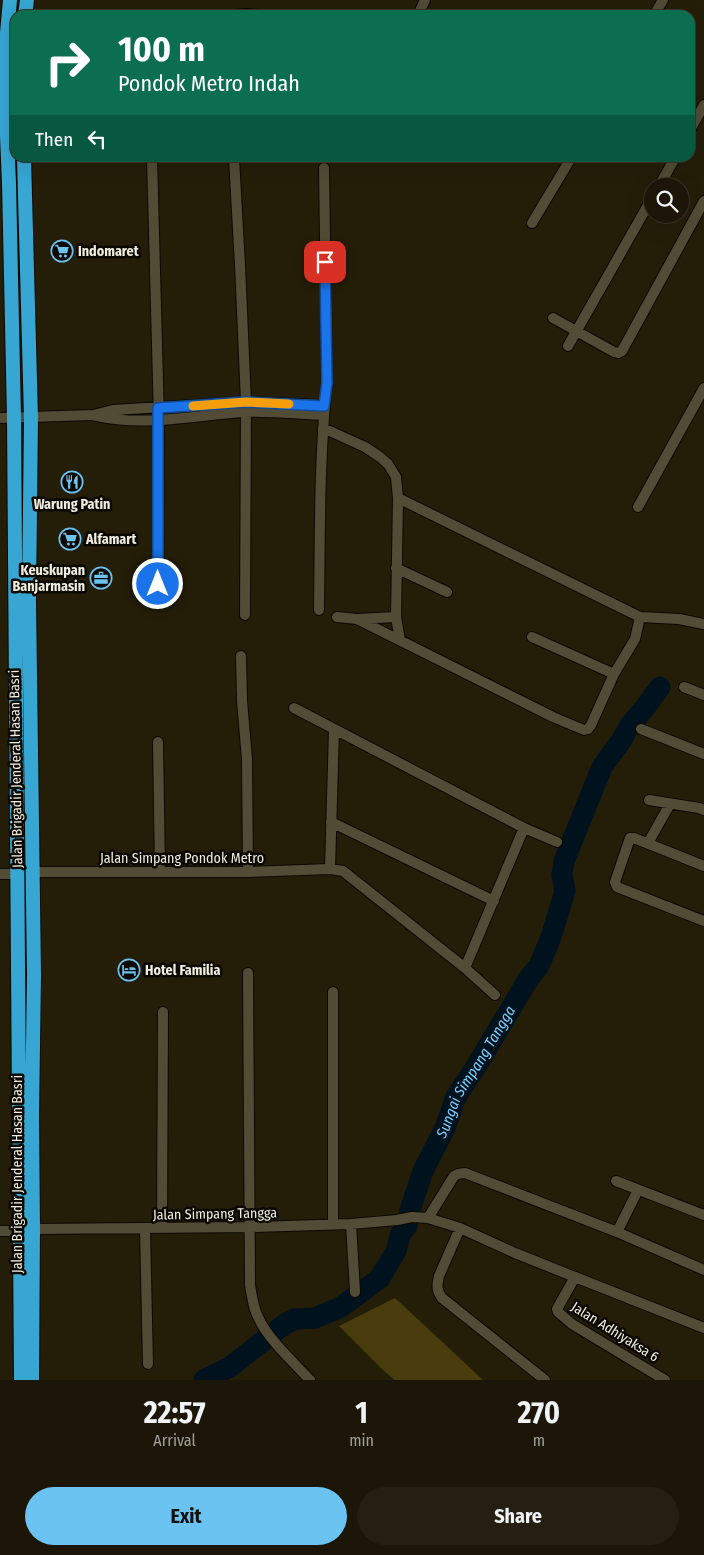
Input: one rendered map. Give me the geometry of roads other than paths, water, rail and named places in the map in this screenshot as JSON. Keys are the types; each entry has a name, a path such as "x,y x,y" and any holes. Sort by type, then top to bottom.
{"highway":[{"name":"Jalan Brigadir Jenderal Hasan Basri","path":"10,0 2,66 14,418 19,976 26,1116 26,1364 21,1380"},
{"name":"Jalan Brigadir Jenderal Hasan Basri","path":"24,162 31,418 31,714 34,872 34,975 26,1116"},
{"path":"15,485 30,485"},
{"path":"16,715 31,714"},
{"path":"19,976 34,975"},
{"name":"Jalan Brigadir Jenderal Hasan Basri","path":"26,1364 32,1380"}],"street":[{"path":"695,121 704,105"},
{"path":"152,162 159,419 158,602"},
{"path":"234,162 246,407 245,615"},
{"path":"532,223 569,162"},
{"path":"664,178 673,162"},
{"path":"318,610 323,428 327,374 324,168"},
{"path":"553,318 614,352 622,351 704,201"},
{"path":"568,346 644,212"},
{"path":"638,507 704,388"},
{"path":"0,418 93,415 114,410 158,408 246,407 324,410"},
{"path":"93,415 112,419 159,419 246,407"},
{"path":"323,428 365,447 384,461 396,477 398,498 396,617 400,640"},
{"path":"398,498 640,617 679,618 704,624"},
{"path":"396,568 447,592"},
{"path":"336,617 357,619 396,617"},
{"path":"357,619 553,717 584,730 588,729 591,725 614,674 635,639 640,617"},
{"path":"532,637 614,674"},
{"path":"241,656 247,759 248,872"},
{"path":"684,686 704,694"},
{"path":"294,708 524,828 557,842"},
{"path":"334,729 330,869 343,871 495,995"},
{"path":"641,729 704,754"},
{"path":"158,742 160,871"},
{"path":"649,800 704,810"},
{"path":"648,843 670,804"},
{"path":"331,822 494,901"},
{"path":"464,968 524,828"},
{"path":"704,866 648,843 630,838 615,882 617,888 704,921"},
{"name":"Jalan Simpang Pondok Metro","path":"34,872 248,872 330,869"},
{"path":"0,874 19,874"},
{"path":"248,973 250,1285 256,1313 260,1322 281,1350 310,1380"},
{"path":"332,1224 333,992"},
{"path":"162,1228 164,1012"},
{"path":"428,1218 454,1176 465,1174 617,1232 704,1270"},
{"path":"616,1181 704,1216"},
{"path":"617,1232 638,1190"},
{"name":"Jalan Simpang Tangga","path":"0,1231 351,1224 412,1217 428,1218 460,1228 575,1278 704,1328"},
{"path":"351,1224 355,1292"},
{"path":"460,1228 437,1284 439,1294 545,1380"},
{"path":"145,1229 148,1364"},
{"name":"Jalan Adhiyaksa 6","path":"575,1278 557,1309 558,1312 572,1324 665,1380"}],"waterway":[{"name":"Sungai Simpang Tangga","path":"204,1380 230,1367 285,1324 295,1319 315,1318 341,1307 380,1278 396,1251 401,1233 407,1226 410,1210 423,1171 445,1128 456,1097 529,978 539,966 551,937 565,891 562,875 564,861 602,767 630,725 660,687"}],"place":[{"name":"Indomaret","path":"62,251"},
{"name":"Warung Patin","path":"72,482"},
{"name":"Alfamart","path":"70,539"},
{"name":"Keuskupan Banjarmasin","path":"101,578"},
{"name":"Hotel Familia","path":"129,970"}]}
